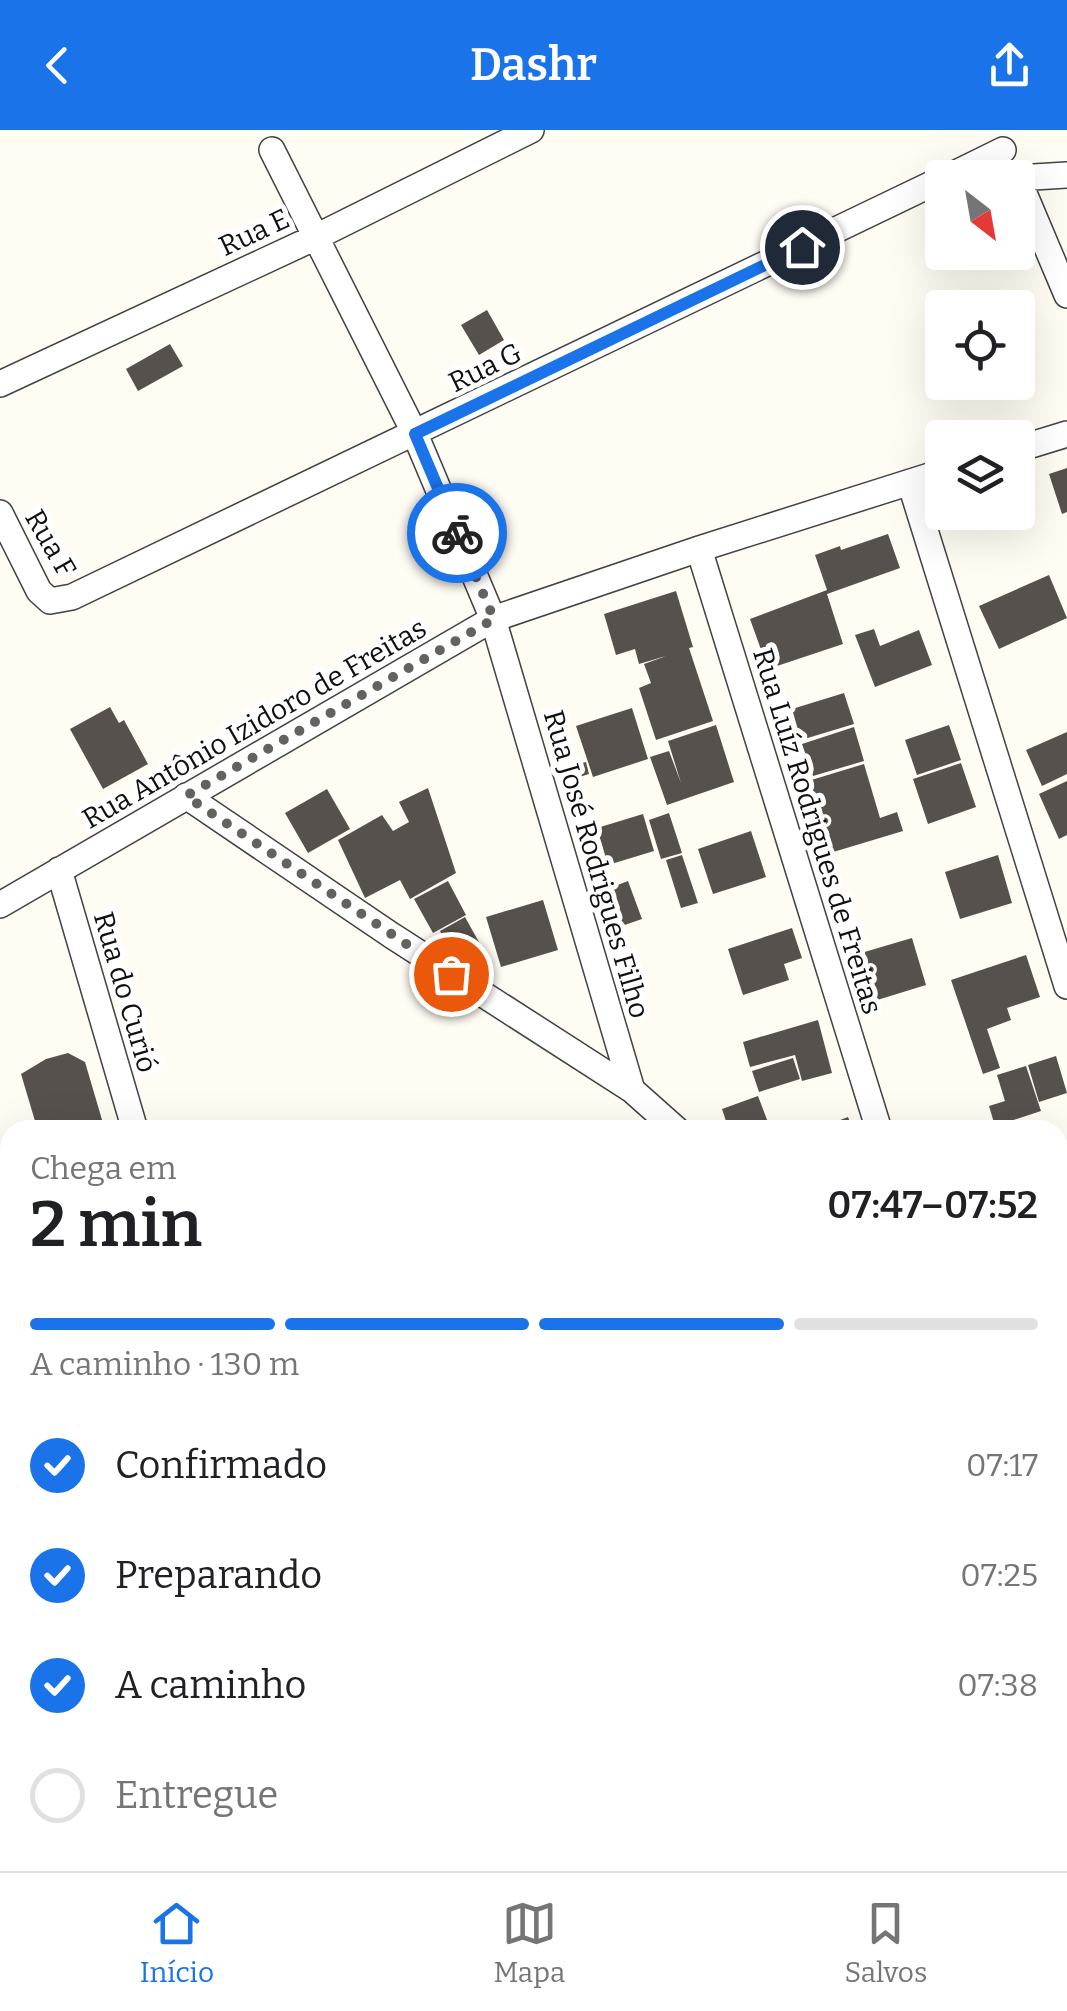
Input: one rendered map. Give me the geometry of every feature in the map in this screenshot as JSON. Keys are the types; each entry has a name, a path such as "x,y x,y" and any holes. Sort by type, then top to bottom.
{"street":[{"name":"Rua E","path":"0,384 316,236 530,130"},
{"name":"Rua G","path":"970,160 998,140"},
{"name":"Rua José Rodrigues Filho","path":"272,150 415,434 494,619 632,1090"},
{"path":"1035,177 1067,176"},
{"name":"Rua G","path":"50,601 72,598 925,187"},
{"path":"1035,220 1067,294"},
{"path":"1035,444 1067,434"},
{"name":"Rua Antônio Izidoro de Freitas","path":"3,897 59,870 494,619 925,477"},
{"path":"910,482 1067,986"},
{"name":"Rua F","path":"0,514 39,591 50,601"},
{"name":"Rua Luíz Rodrigues de Freitas","path":"699,549 877,1120"},
{"path":"186,796 390,935 632,1090 665,1120"},
{"name":"Rua do Curió","path":"59,870 131,1120"}],"building":[{"path":"487,310 504,340 479,355 461,325"},
{"path":"170,344 183,366 138,391 126,369"},
{"path":"1067,468 1067,512 1062,514 1049,474"},
{"path":"888,534 900,568 827,594 843,644 768,669 750,619 827,590 815,555"},
{"path":"1049,575 1067,618 999,649 979,606"},
{"path":"676,591 693,647 689,648 713,721 656,740 639,688 651,683 644,664 666,656 639,664 635,649 616,655 604,614"},
{"path":"874,629 880,646 919,630 932,665 875,687 855,635"},
{"path":"844,693 854,724 801,740 792,709"},
{"path":"110,707 119,723 124,720 148,764 103,789 70,729"},
{"path":"632,708 648,759 593,777 576,726"},
{"path":"716,725 734,782 667,805 650,757 669,751 681,783 668,741"},
{"path":"949,725 961,760 917,775 905,740"},
{"path":"854,727 864,761 813,776 802,744"},
{"path":"1067,732 1067,774 1042,786 1026,750"},
{"path":"586,762 589,774 570,780 566,767"},
{"path":"961,763 976,807 928,824 913,779"},
{"path":"864,764 880,818 897,812 903,831 830,853 808,781"},
{"path":"1067,781 1067,835 1059,839 1039,794"},
{"path":"428,788 456,873 410,899 400,880 365,898 338,840 382,815 393,831 409,822 399,802"},
{"path":"327,789 350,829 308,853 285,813"},
{"path":"669,813 682,853 661,859 649,820"},
{"path":"643,814 654,851 608,865 597,828"},
{"path":"751,831 766,877 713,894 698,849"},
{"path":"682,855 698,903 681,908 666,860"},
{"path":"998,855 1012,903 960,919 945,872"},
{"path":"448,881 466,915 433,933 414,899"},
{"path":"628,881 642,919 616,928 602,891"},
{"path":"543,900 558,950 501,967 486,917"},
{"path":"465,917 480,944 455,958 440,931"},
{"path":"792,928 802,958 784,964 789,980 743,995 728,949"},
{"path":"912,938 926,985 874,1001 861,953"},
{"path":"1026,955 1040,997 1007,1008 1011,1020 987,1029 1000,1068 983,1074 951,980"},
{"path":"818,1020 832,1073 802,1081 795,1055 750,1067 743,1042"},
{"path":"68,1053 85,1062 102,1120 35,1120 21,1074 46,1059"},
{"path":"1056,1056 1067,1093 1039,1102 1028,1065"},
{"path":"793,1058 800,1079 759,1092 752,1071"},
{"path":"1026,1066 1041,1111 1013,1120 993,1120 989,1106 1005,1101 997,1075"},
{"path":"758,1096 767,1120 726,1120 722,1109"}],"way so far":[{"path":"451,974 186,796 494,619 457,533"}],"route":[{"path":"457,533 415,434 802,247"}]}
